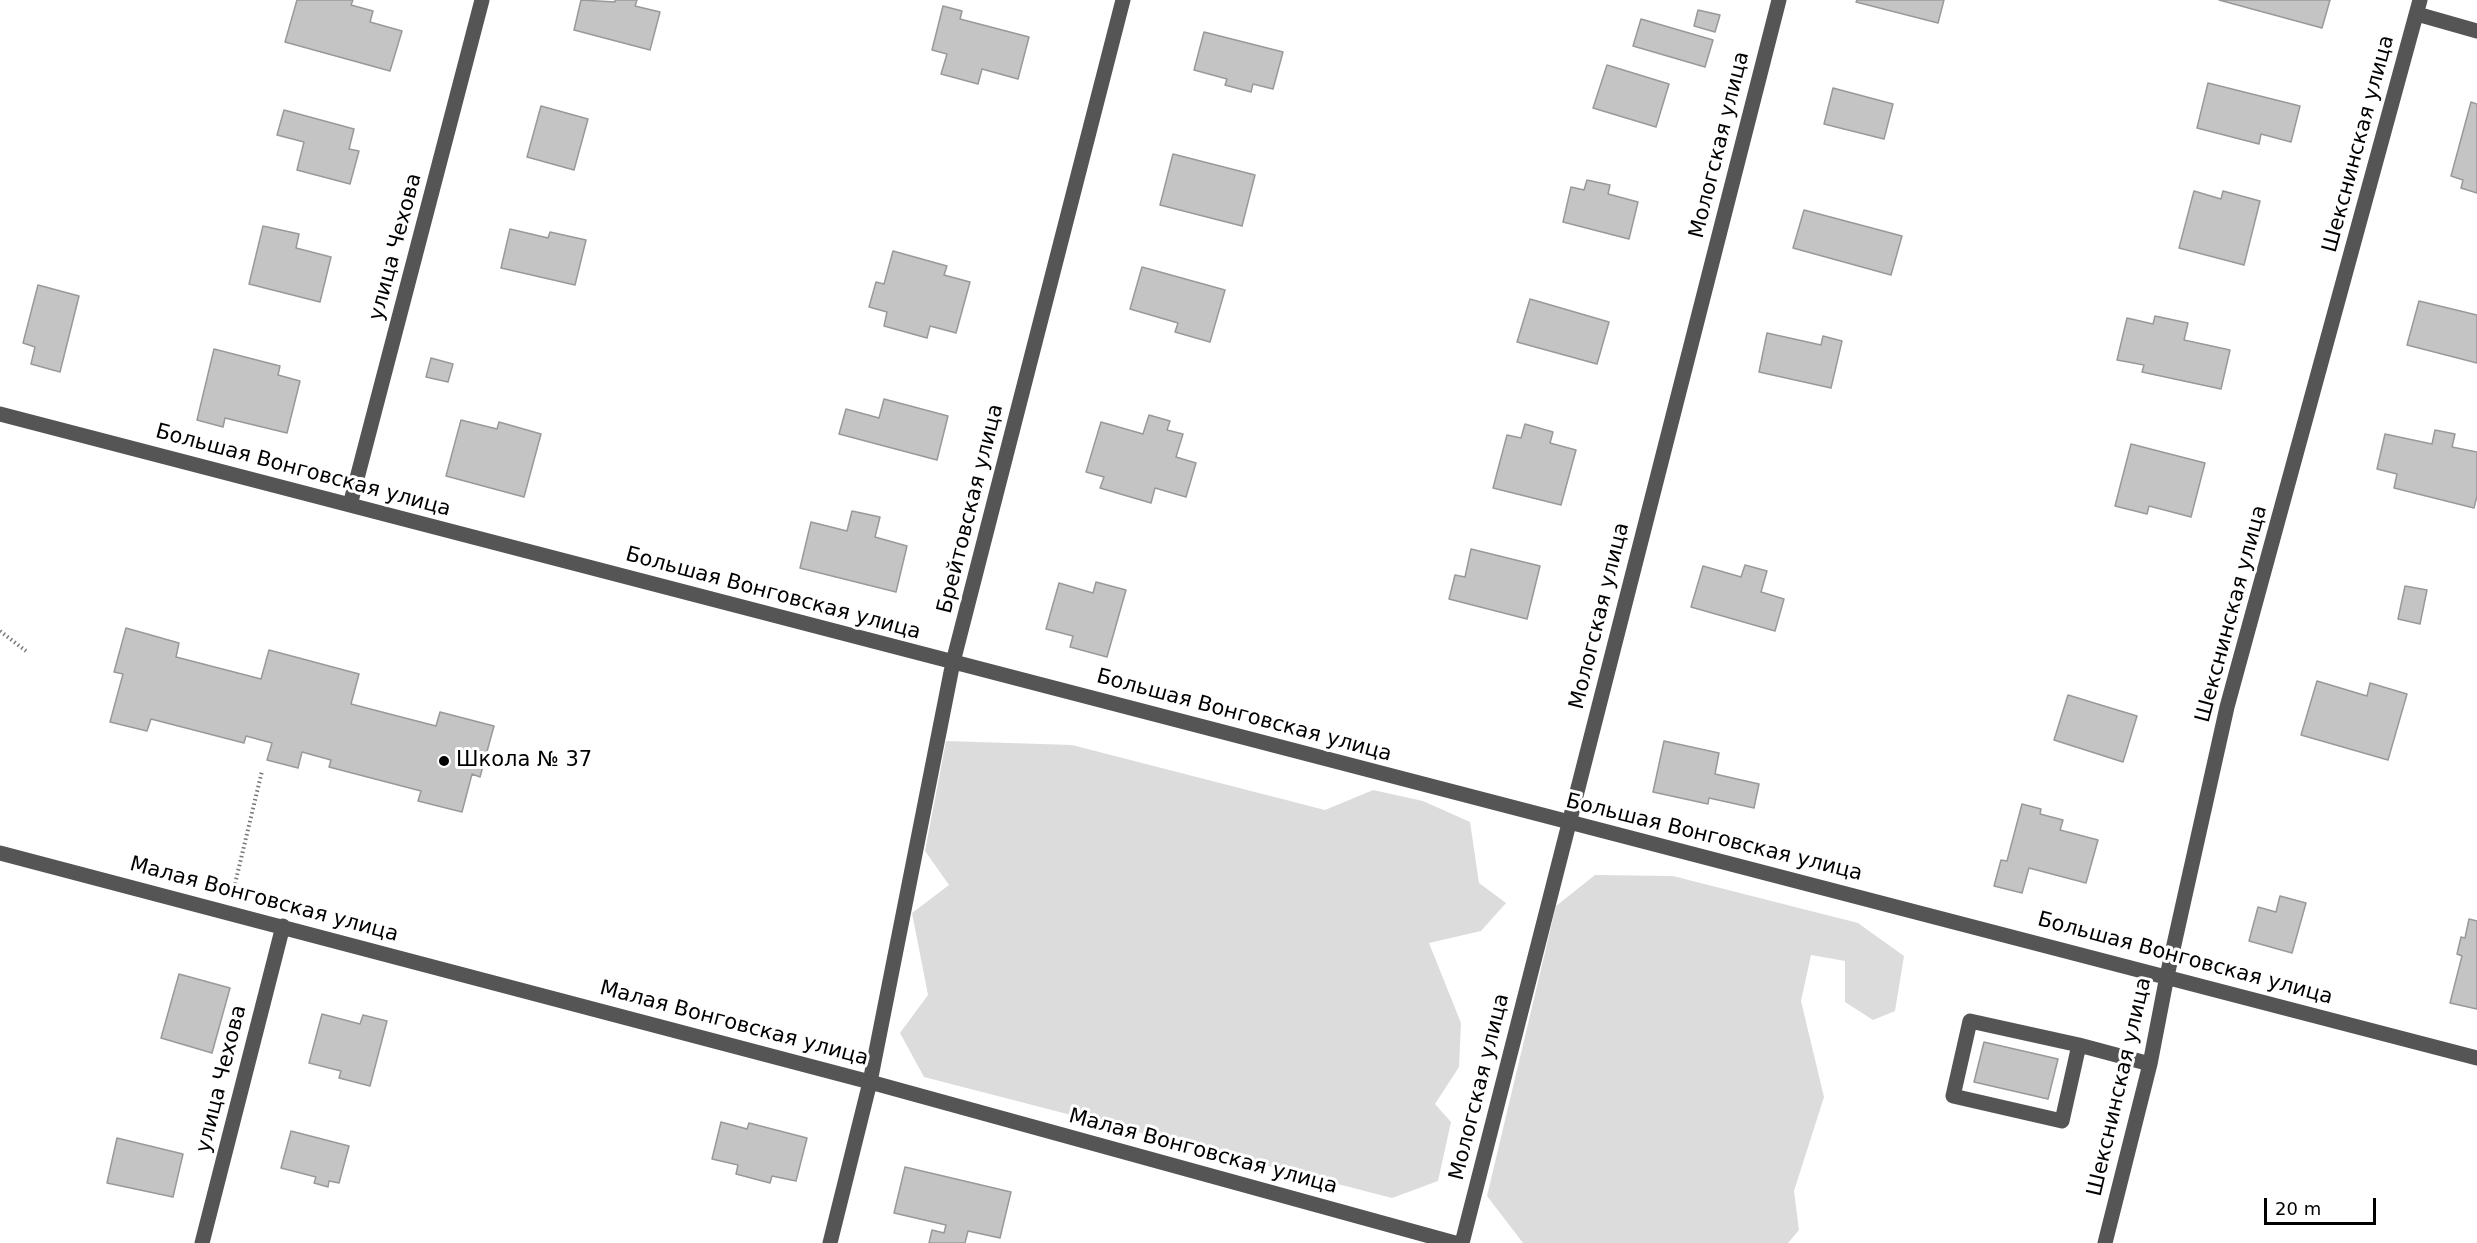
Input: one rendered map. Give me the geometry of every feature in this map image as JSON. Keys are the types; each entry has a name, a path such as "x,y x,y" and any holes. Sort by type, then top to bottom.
{"street":[{"name":"улица Чехова","path":"350,505 482,0"},
{"name":"Брейтовская улица","path":"830,1243 870,1082 953,662 1123,0"},
{"name":"Мологская улица","path":"1462,1243 1779,0"},
{"path":"2418,7 2477,31"},
{"name":"Шекснинская улица","path":"2105,1243 2150,1064 2167,976 2227,707 2418,7"},
{"name":"Большая Вонговская улица","path":"0,414 2477,1058"},
{"name":"Малая Вонговская улица","path":"0,853 870,1082 1455,1243"},
{"name":"улица Чехова","path":"202,1243 283,926"},
{"path":"2079,1045 2062,1121 1953,1096 1970,1021 2079,1045 2150,1064"}],"path":[{"path":"0,631 26,651"},
{"path":"228,912 262,771"}],"shaded area":[{"path":"946,741 1072,745 1325,810 1373,790 1423,801 1470,822 1479,883 1506,903 1481,931 1429,943 1461,1023 1459,1067 1435,1104 1451,1122 1438,1181 1392,1198 924,1077 900,1033 928,995 912,913 949,885 925,851"},
{"path":"1595,875 1673,876 1858,923 1904,956 1895,1011 1873,1020 1845,1002 1845,961 1811,955 1801,1001 1824,1097 1794,1191 1799,1230 1788,1243 1523,1243 1487,1196 1556,906"}],"building":[{"path":"297,0 353,0 351,5 373,11 370,22 402,31 390,71 285,42"},
{"path":"581,0 615,2 615,0 637,0 635,6 660,12 650,50 574,30"},
{"path":"1857,0 1944,0 1938,23 1856,2"},
{"path":"2219,0 2330,0 2322,28"},
{"path":"943,6 962,11 960,19 1029,37 1018,79 982,69 978,84 941,74 947,54 932,50"},
{"path":"1698,10 1720,15 1715,32 1694,26"},
{"path":"1641,19 1713,40 1705,67 1633,46"},
{"path":"1204,32 1283,52 1273,89 1253,84 1251,92 1225,85 1227,79 1194,70"},
{"path":"1607,65 1669,84 1656,127 1593,108"},
{"path":"2208,83 2300,106 2291,142 2261,134 2259,144 2197,128"},
{"path":"1833,88 1893,104 1884,139 1824,124"},
{"path":"2471,102 2477,104 2477,193 2461,188 2463,180 2451,176"},
{"path":"541,106 588,119 574,170 527,157"},
{"path":"284,110 354,129 349,149 359,151 350,184 297,170 304,142 277,135"},
{"path":"1173,154 1255,175 1242,226 1160,205"},
{"path":"1587,180 1610,185 1608,194 1638,202 1629,239 1563,222 1571,187 1584,190"},
{"path":"2194,191 2221,199 2223,191 2260,201 2244,265 2179,248"},
{"path":"1804,210 1902,236 1891,275 1793,248"},
{"path":"263,226 299,234 296,248 331,257 320,302 249,284"},
{"path":"510,229 548,238 550,232 586,240 575,285 501,268"},
{"path":"893,251 947,266 944,275 970,282 956,333 930,326 927,338 884,326 887,312 869,307 876,282 884,284"},
{"path":"1142,267 1225,290 1210,342 1175,332 1178,323 1130,309"},
{"path":"38,285 79,296 60,372 31,364 35,347 23,343"},
{"path":"1530,299 1609,322 1597,364 1517,342"},
{"path":"2419,301 2477,315 2477,363 2407,345"},
{"path":"2155,316 2188,323 2184,340 2230,350 2221,389 2142,372 2144,365 2117,360 2127,318 2153,324"},
{"path":"1767,333 1821,345 1823,336 1842,341 1831,388 1759,372"},
{"path":"214,349 280,366 278,375 300,381 287,433 225,418 223,427 197,420"},
{"path":"431,358 453,364 448,382 426,377"},
{"path":"884,399 948,416 937,460 839,434 846,409 879,418"},
{"path":"1149,415 1170,421 1167,430 1183,434 1176,457 1196,463 1186,497 1155,488 1151,503 1100,488 1104,477 1086,472 1101,422 1143,434"},
{"path":"461,420 497,429 499,422 541,434 524,497 446,476"},
{"path":"1525,424 1553,432 1550,443 1576,450 1561,505 1493,488 1507,435 1521,438"},
{"path":"2435,430 2455,434 2452,447 2477,452 2477,496 2474,508 2394,488 2397,474 2377,469 2385,434 2432,444"},
{"path":"2131,444 2205,463 2191,517 2149,506 2147,514 2115,506"},
{"path":"852,511 880,517 875,537 907,546 896,592 800,568 811,522 847,531"},
{"path":"1471,549 1540,566 1527,619 1449,599 1455,575 1465,577"},
{"path":"1745,565 1767,571 1761,592 1784,599 1775,631 1691,607 1703,566 1741,577"},
{"path":"1096,582 1126,590 1107,657 1070,647 1073,636 1046,629 1059,583 1093,593"},
{"path":"2405,586 2427,590 2420,624 2398,619"},
{"path":"126,628 179,643 176,657 261,679 269,650 359,674 351,704 436,726 440,712 494,726 480,777 472,774 462,812 418,801 421,791 329,767 331,760 302,752 298,768 267,760 272,743 246,736 244,743 151,719 147,731 110,722 123,674 114,672"},
{"path":"2317,681 2367,696 2370,683 2407,694 2388,760 2301,735"},
{"path":"2068,695 2137,716 2123,762 2054,740"},
{"path":"1664,741 1719,753 1715,774 1759,784 1754,808 1709,798 1708,804 1653,792"},
{"path":"2022,804 2041,809 2040,814 2063,820 2060,830 2098,840 2086,883 2029,868 2022,893 1994,886 2001,860 2007,861"},
{"path":"2280,896 2306,903 2292,953 2249,941 2258,907 2276,912"},
{"path":"2469,919 2477,921 2477,1009 2450,1003 2462,956 2457,954 2461,937 2465,938"},
{"path":"179,974 230,988 212,1053 161,1038"},
{"path":"322,1014 360,1024 363,1015 387,1021 370,1086 339,1078 341,1071 309,1063"},
{"path":"1984,1042 2058,1059 2048,1099 1974,1082"},
{"path":"721,1122 747,1129 749,1123 807,1138 796,1181 772,1176 770,1183 736,1174 738,1165 712,1159"},
{"path":"291,1131 349,1146 339,1183 329,1181 328,1187 314,1183 316,1177 281,1168"},
{"path":"117,1138 183,1154 173,1197 107,1183"},
{"path":"905,1167 1011,1192 1000,1238 968,1231 965,1243 929,1243 932,1230 944,1233 946,1225 894,1213"}],"place":[{"name":"Школа № 37","path":"444,761"}]}
